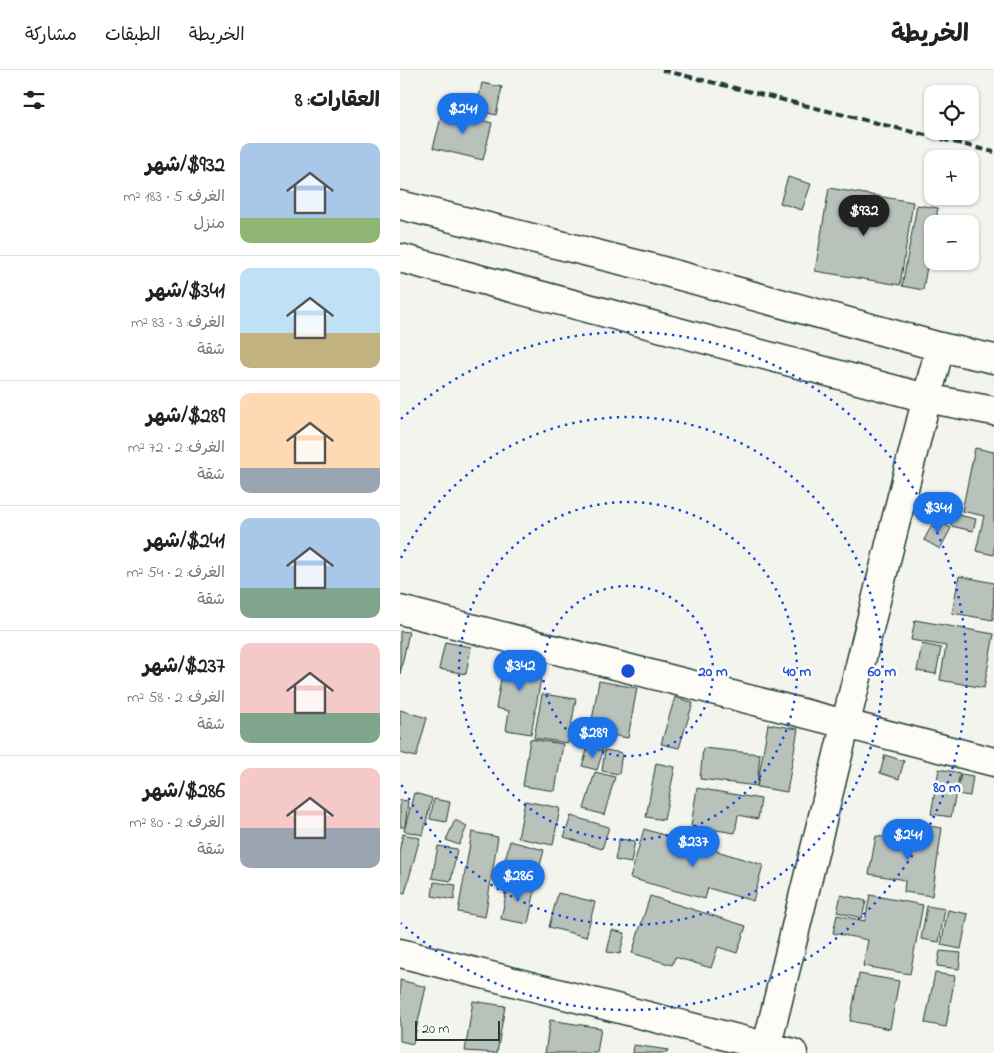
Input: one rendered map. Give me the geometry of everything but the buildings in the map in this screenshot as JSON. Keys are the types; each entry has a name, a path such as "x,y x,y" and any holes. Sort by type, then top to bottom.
{"street":[{"path":"400,205 648,267 940,347 994,359"},
{"path":"400,258 926,398 994,411"},
{"path":"766,1050 806,889 844,723 940,347"},
{"path":"400,610 994,762"},
{"path":"400,953 766,1050 793,1053"}],"railway":[{"path":"662,70 994,152"}]}
